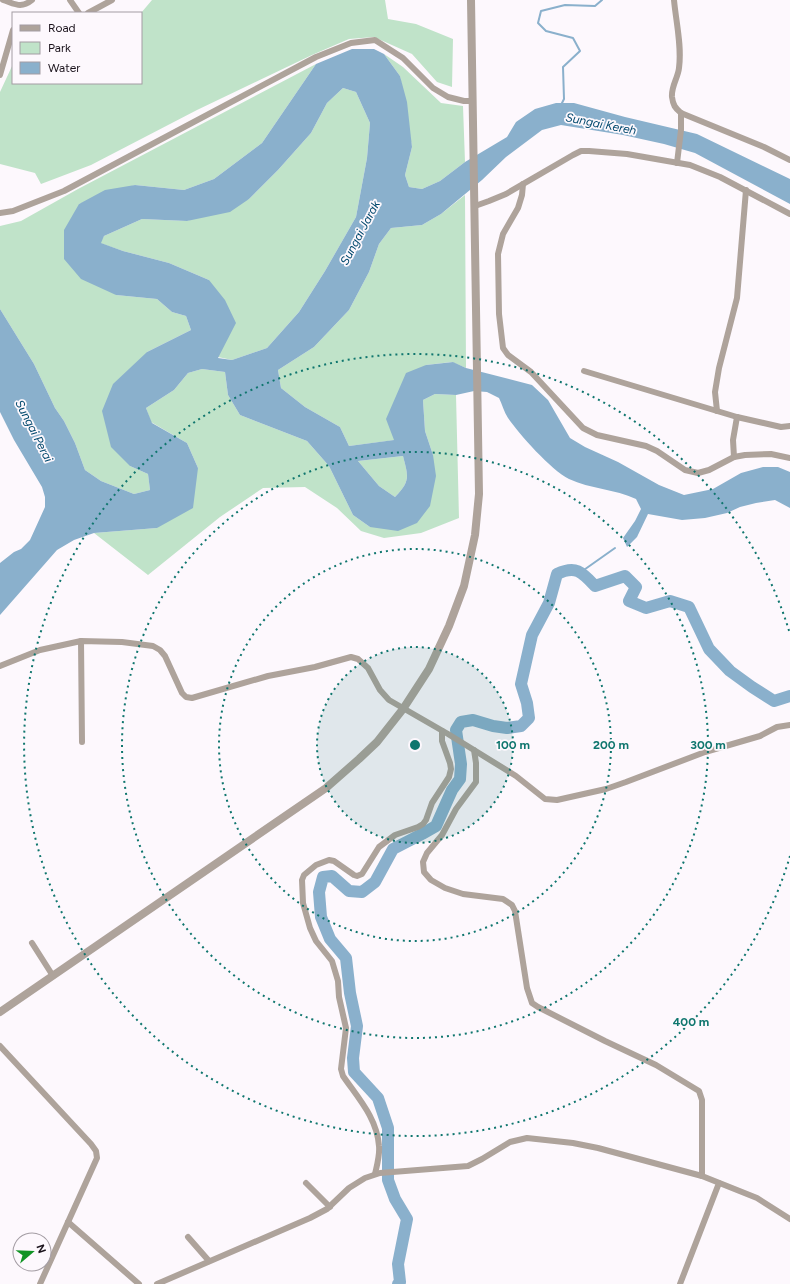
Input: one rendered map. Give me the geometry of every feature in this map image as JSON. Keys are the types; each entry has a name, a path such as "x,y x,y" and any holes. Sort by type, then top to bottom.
{"street":[{"path":"3,0 20,6 25,6 32,0"},
{"path":"70,0 78,12"},
{"path":"90,12 112,0"},
{"path":"0,1012 326,788 359,759 385,732 403,709 430,669 449,626 464,586 475,535 479,494 471,0"},
{"path":"674,0 680,52 680,69 672,96 674,107 681,113 764,147 790,160"},
{"path":"18,12 20,6"},
{"path":"0,75 12,33"},
{"path":"0,213 13,211 64,191 316,57 351,43 375,40 403,58 433,88 448,97 472,101"},
{"path":"677,161 681,130 681,113"},
{"path":"475,203 490,202 581,151 589,151 628,154 677,161 690,165 746,190 790,214"},
{"path":"523,184 522,195 518,208 503,234 498,254 499,314 503,348 508,355 531,372 583,428 596,435 646,446 657,451 685,470 698,473 709,470 734,457 745,455 771,454 790,458"},
{"path":"717,410 715,392 718,368 737,298 746,190"},
{"path":"584,371 737,417 781,427 790,426"},
{"path":"734,457 733,440 737,417"},
{"path":"80,641 82,742"},
{"path":"0,666 40,650 80,641 122,642 153,646 160,650 165,656 182,693 186,697 192,698 268,676 351,658 358,658 363,662 380,690 389,700 468,746 516,776 546,798 557,800 606,789 706,752 760,736 777,727 790,725"},
{"path":"378,1173 379,1147 376,1132 367,1111 343,1076 341,1069 346,1028 339,997 335,968 332,961 316,941 310,928 303,903 302,880 304,875 316,865 329,860 334,861 354,875 357,876 362,874 379,847 394,835 423,824 432,803 449,777 451,769 442,741 445,732"},
{"path":"474,750 476,782 456,809 442,835 427,853 423,862 424,872 431,880 445,888 463,894 503,900 512,905 515,911 527,988 532,1003 604,1041 656,1065 699,1091 702,1100 702,1176"},
{"path":"32,943 53,976"},
{"path":"0,1046 96,1151 97,1158 40,1284"},
{"path":"157,1284 310,1218 330,1206 349,1188 365,1178 378,1173 400,1170 468,1166 482,1160 510,1142 527,1138 573,1143 598,1148 702,1176 757,1198 775,1208 790,1219"},
{"path":"306,1183 330,1206"},
{"path":"680,1284 719,1183"},
{"path":"68,1222 139,1284"},
{"path":"188,1237 209,1261"}],"green space":[{"path":"152,0 385,0 388,19 416,24 453,39 452,87 437,82 412,54 374,37 349,39 197,110 91,165 41,184 35,173 0,164 0,92 12,66 12,84 142,84 142,12"},
{"path":"384,54 403,67 441,103 463,106 465,162 440,181 422,189 409,187 405,175 412,147 400,76"},
{"path":"316,64 262,143 214,179 184,190 135,185 79,204 116,295 157,299 172,312 186,316 191,330 147,352 130,466 148,474 150,490 134,494 101,481 85,470 75,443 64,421 55,408 34,364 0,309 0,226 21,221 78,189"},
{"path":"343,88 356,92 370,123 367,158 356,217 325,271 299,312 267,348 232,360 218,357 209,280 169,263 123,251 100,243 104,236 142,219 187,221 249,199 278,170 311,133 327,103"},
{"path":"465,195 466,368 452,362 426,365 395,440 349,446 340,427 305,407 281,388 278,370 314,347 349,310 369,272 379,244 391,228 422,225 441,214"},
{"path":"202,369 225,372 228,395 240,415 307,441 329,466 353,515 370,527 433,455 425,431 423,400 435,394 456,395 459,518 421,533 384,538 361,531 337,508 305,487 263,488 220,517 148,575 94,533 157,528 198,468 187,443 151,422 146,408 174,390 188,373"},
{"path":"403,456 407,478 404,487 395,497 379,486 358,461"}],"water":[{"path":"352,49 374,49 384,54 400,76 407,102 412,147 405,175 409,187 422,189 440,181 465,162 507,137 516,122 535,109 556,103 574,103 697,134 790,179 790,204 695,153 664,144 623,135 561,125 542,130 506,157 482,180 441,214 422,225 391,228 379,244 369,272 349,310 314,347 278,370 281,388 305,407 340,427 349,446 394,440 386,419 406,373 426,365 453,362 466,368 532,385 548,400 570,438 659,485 684,495 713,489 741,473 763,467 778,467 790,472 790,508 775,500 740,507 727,513 705,518 682,520 648,514 637,537 627,547 623,538 635,521 641,509 636,499 569,479 553,468 513,425 499,398 487,392 474,391 456,395 435,394 423,400 425,431 433,455 436,476 430,506 417,523 398,531 370,527 353,515 329,466 307,441 240,415 228,395 225,372 202,369 188,373 174,390 146,408 152,423 187,443 198,468 193,508 157,528 94,533 74,540 57,550 0,615 0,563 14,552 21,549 30,540 45,507 45,497 42,487 14,440 0,412 0,309 34,364 55,408 64,421 75,443 85,470 101,481 134,494 150,490 148,474 130,466 111,447 102,411 113,384 147,352 191,330 186,316 172,312 157,299 116,295 81,279 64,259 64,230 79,204 105,190 135,185 184,190 214,179 262,143 316,64","holes":["343,88 356,92 370,123 367,158 356,217 325,271 299,312 267,348 232,360 218,358 236,323 225,300 209,280 169,263 123,251 101,243 104,236 142,219 187,221 230,212 249,199 278,170 311,133 327,103","403,456 407,478 404,487 395,497 379,486 358,461"]}],"waterway":[{"path":"561,105 564,99 563,67 580,51 573,38 546,31 538,23 541,11 565,5 595,6 602,0"},
{"path":"581,572 615,548"},
{"path":"398,1284 400,1282 398,1264 407,1219 395,1199 388,1180 388,1128 378,1098 354,1072 353,1058 357,1026 350,993 346,958 330,939 321,917 319,892 323,877 332,876 349,891 362,892 375,882 393,849 436,826 452,790 460,779 461,764 456,730 461,722 473,720 493,726 507,728 521,726 529,718 527,703 521,684 532,635 549,603 557,574 564,571 578,571 595,586 625,576 636,587 629,601 646,608 670,601 689,607 709,649 730,671 774,701 790,696"}],"water label":[{"name":"Sungai Kereh","path":"601,124"},
{"name":"Sungai Jarak","path":"360,233"},
{"name":"Sungai Perai","path":"34,431"}]}
